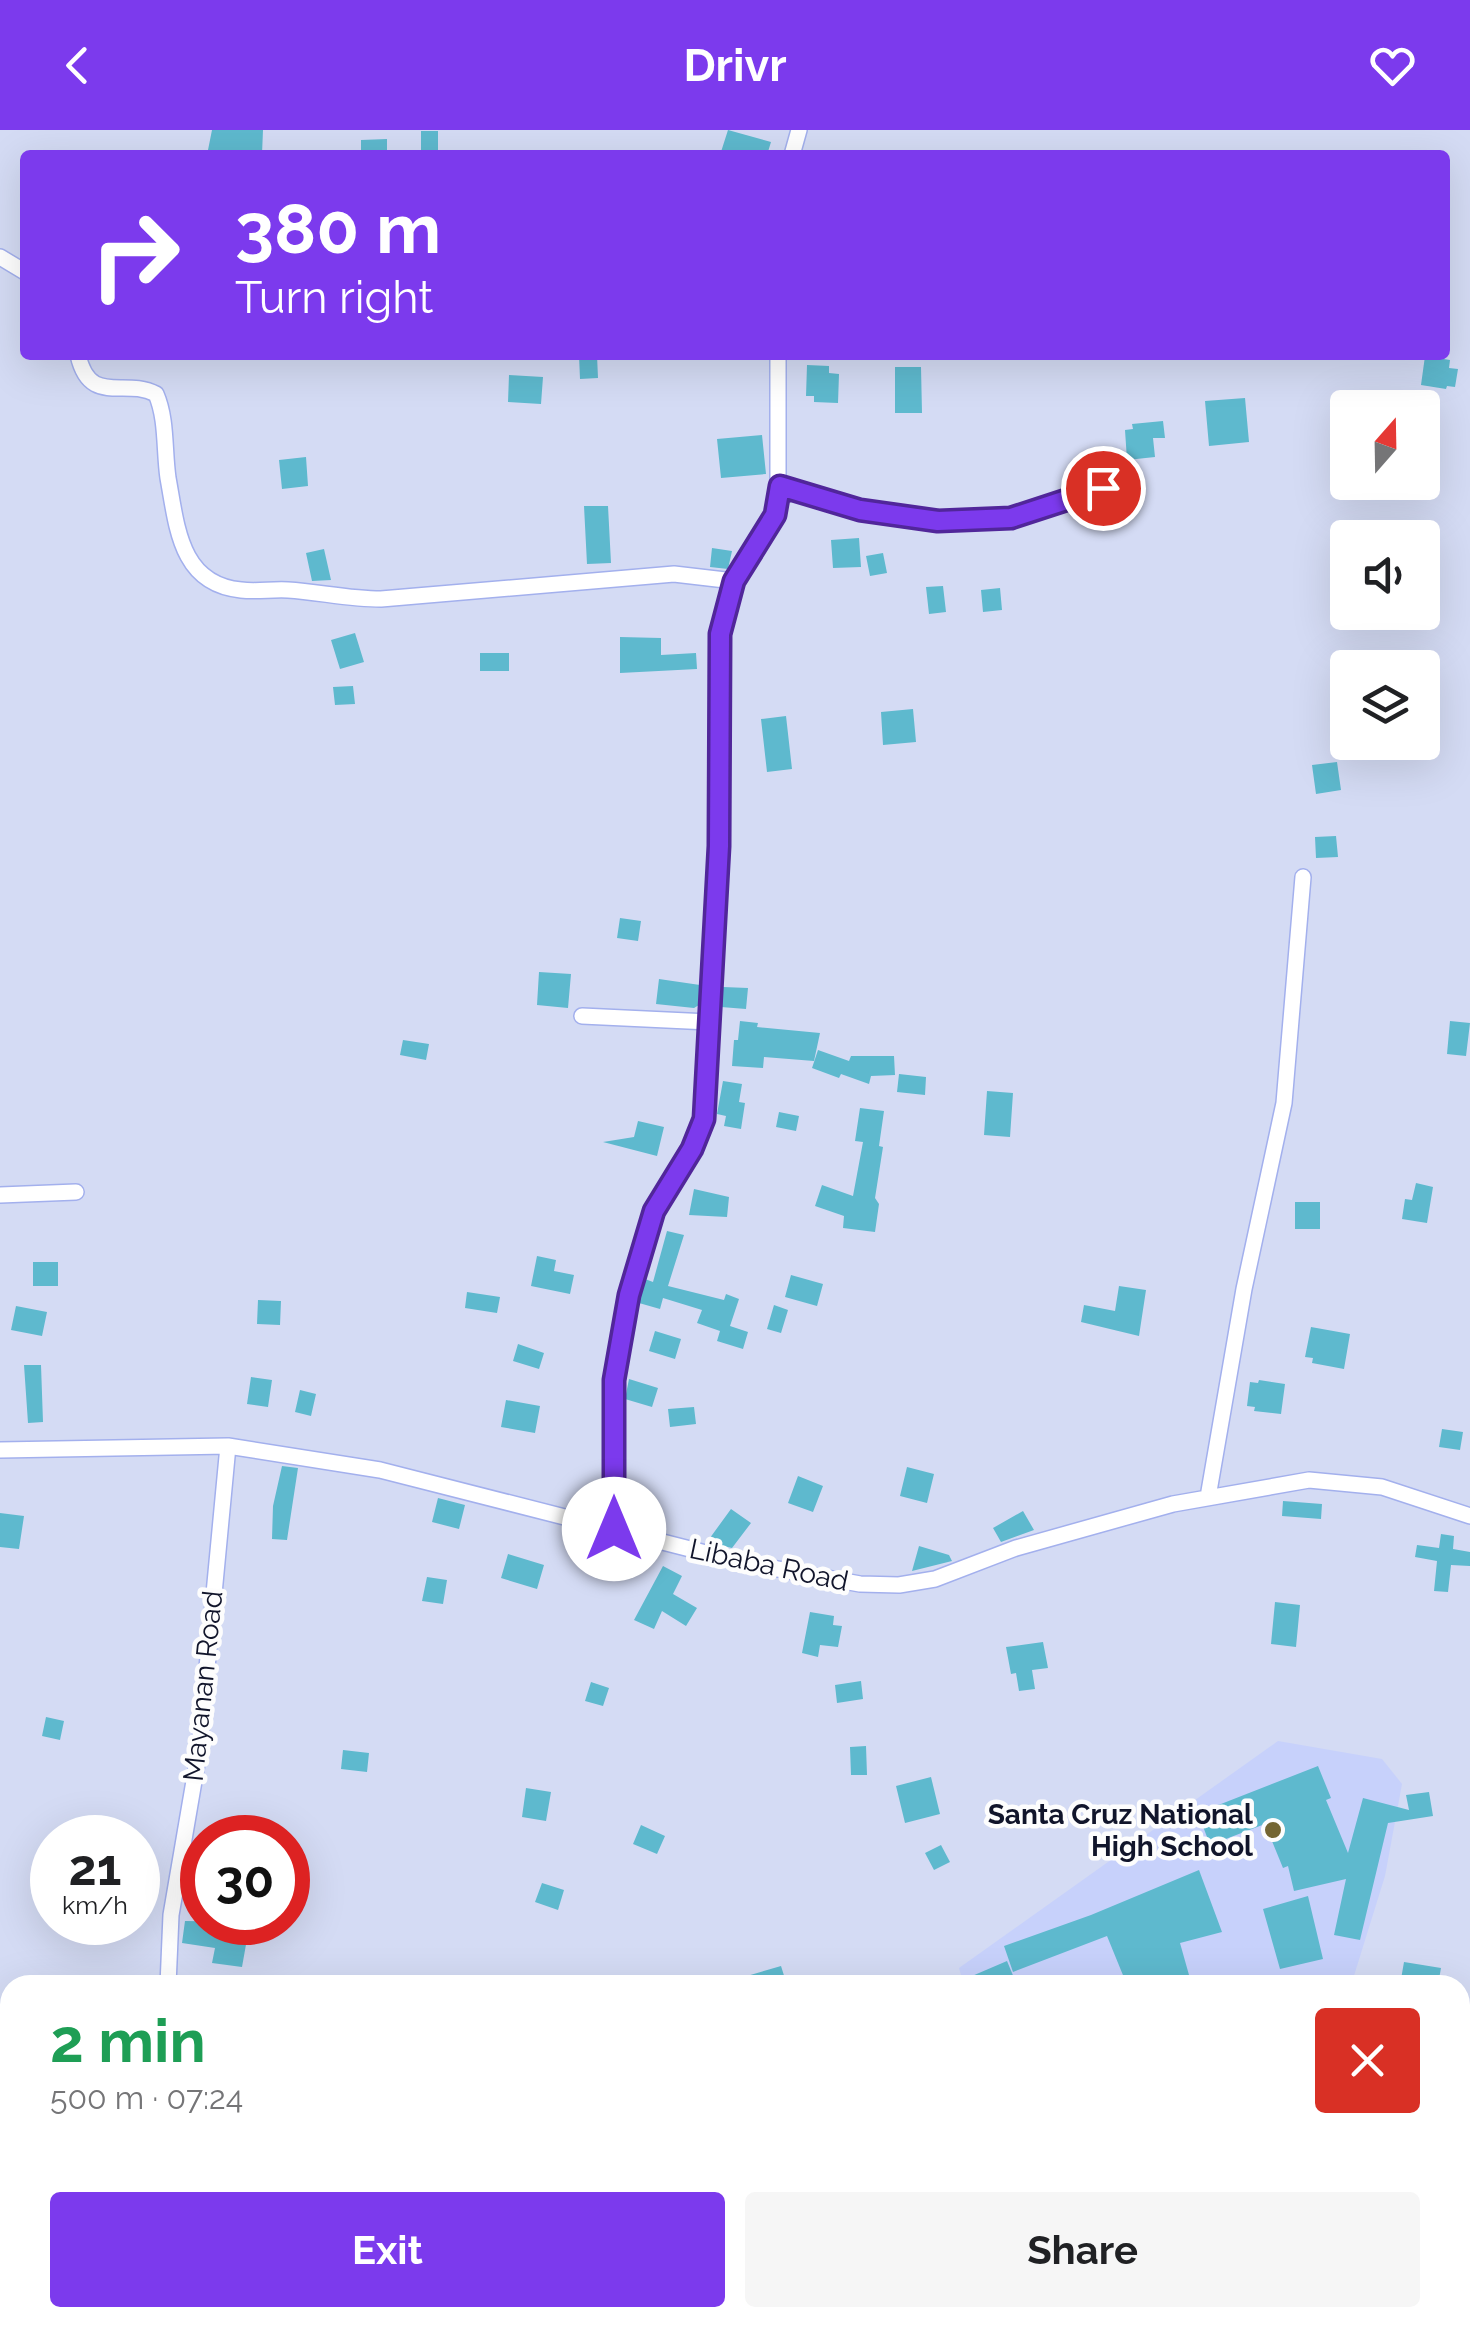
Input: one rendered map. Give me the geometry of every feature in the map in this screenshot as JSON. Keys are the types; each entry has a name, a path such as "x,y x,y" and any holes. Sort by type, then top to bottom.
{"street":[{"path":"80,360 86,376 96,386 156,394 184,552 196,572 221,586 380,599 674,574 734,581"},
{"path":"614,1529 614,1380 626,1312 654,1211 692,1149 704,1119 719,846 720,634 734,581 775,515 780,486 778,360"},
{"path":"780,486 860,510 938,521 1011,518 1103,488"},
{"path":"1208,1497 1244,1289 1284,1103 1303,877"},
{"path":"582,1016 709,1022"},
{"path":"0,1196 76,1192"},
{"name":"Libaba Road","path":"0,1450 228,1446 380,1470 745,1563 860,1584 898,1585 934,1579 1016,1548 1208,1497 1309,1480 1382,1487 1470,1516"},
{"name":"Mayanan Road","path":"168,1975 171,1915 199,1752 228,1446"}],"shaded area":[{"name":"Santa Cruz National High School","path":"1278,1741 1382,1759 1402,1784 1385,1876 1354,1975 961,1975 959,1968"}],"building":[{"path":"212,130 263,130 262,150 208,150"},
{"path":"728,130 771,142 769,150 722,150"},
{"path":"421,131 438,131 438,150 421,150"},
{"path":"387,139 387,150 361,150 361,140"},
{"path":"579,360 597,360 598,378 580,379"},
{"path":"1424,360 1450,360 1449,368 1458,369 1455,387 1421,385"},
{"path":"807,365 829,366 829,373 839,374 838,403 814,402 814,396 806,396"},
{"path":"895,367 921,367 922,413 895,413"},
{"path":"509,375 543,377 541,404 508,402"},
{"path":"1245,398 1249,442 1209,446 1205,401"},
{"path":"1163,421 1165,438 1153,438 1155,457 1127,460 1125,430 1133,429 1132,424"},
{"path":"762,435 766,474 721,478 717,439"},
{"path":"1116,449 1121,477 1096,479 1090,454"},
{"path":"306,457 308,486 282,489 279,460"},
{"path":"584,506 608,506 611,563 587,564"},
{"path":"859,538 861,567 833,568 831,540"},
{"path":"712,548 732,551 728,569 710,567"},
{"path":"324,549 331,580 312,581 306,553"},
{"path":"883,553 887,573 870,576 866,556"},
{"path":"943,586 946,612 929,614 926,587"},
{"path":"1000,588 1002,610 983,612 981,590"},
{"path":"355,633 364,662 340,669 331,640"},
{"path":"620,637 661,638 661,655 696,653 697,669 620,673"},
{"path":"480,653 509,653 509,671 480,671"},
{"path":"353,686 355,704 335,705 333,687"},
{"path":"913,709 916,742 883,745 881,712"},
{"path":"786,716 792,769 767,772 761,719"},
{"path":"1337,762 1341,790 1316,794 1312,765"},
{"path":"1336,836 1338,857 1316,858 1315,837"},
{"path":"620,918 641,921 638,941 617,938"},
{"path":"539,972 571,974 568,1008 537,1005"},
{"path":"659,979 700,985 699,1005 694,1008 656,1004"},
{"path":"723,987 748,988 746,1009 721,1007"},
{"path":"740,1021 758,1023 757,1027 820,1033 814,1061 764,1057 763,1068 732,1066"},
{"path":"1450,1021 1470,1023 1466,1056 1447,1054"},
{"path":"403,1040 429,1044 426,1060 400,1055"},
{"path":"818,1050 849,1061 851,1056 894,1056 895,1075 871,1076 869,1084 841,1074 839,1078 812,1068"},
{"path":"899,1074 926,1077 925,1095 897,1092"},
{"path":"723,1081 742,1084 739,1102 745,1103 741,1129 724,1126 726,1116 717,1114"},
{"path":"987,1091 1013,1093 1010,1137 984,1135"},
{"path":"860,1108 884,1111 875,1232 843,1228 844,1216 815,1206 822,1185 853,1196 863,1142 855,1141"},
{"path":"779,1112 799,1116 796,1131 776,1127"},
{"path":"638,1121 664,1127 657,1156 603,1142 634,1137"},
{"path":"1416,1183 1433,1187 1427,1223 1402,1219 1405,1199 1412,1200"},
{"path":"694,1189 729,1197 727,1217 689,1215"},
{"path":"1295,1202 1320,1202 1320,1229 1295,1229"},
{"path":"667,1231 684,1235 668,1286 724,1300 726,1294 739,1299 730,1326 748,1332 743,1349 717,1341 720,1331 697,1323 702,1310 663,1298 660,1309 639,1303 645,1279 653,1282"},
{"path":"537,1256 556,1260 554,1271 574,1275 570,1294 531,1286"},
{"path":"33,1262 58,1262 58,1286 33,1286"},
{"path":"791,1275 823,1284 817,1306 785,1297"},
{"path":"1119,1286 1146,1290 1139,1336 1081,1322 1084,1305 1115,1311"},
{"path":"467,1292 500,1297 497,1313 465,1308"},
{"path":"258,1300 281,1301 280,1325 257,1324"},
{"path":"774,1305 788,1310 781,1333 767,1329"},
{"path":"16,1306 47,1312 42,1336 11,1330"},
{"path":"1311,1327 1350,1334 1344,1369 1312,1363 1313,1358 1305,1357"},
{"path":"655,1331 681,1339 675,1359 649,1351"},
{"path":"518,1344 544,1353 539,1369 513,1361"},
{"path":"24,1365 41,1365 43,1422 28,1423"},
{"path":"251,1377 272,1380 268,1407 247,1404"},
{"path":"629,1379 658,1388 652,1407 625,1399"},
{"path":"1250,1382 1285,1384 1281,1414 1254,1411 1255,1407 1247,1406"},
{"path":"300,1390 316,1394 311,1416 295,1412"},
{"path":"506,1400 540,1406 535,1433 501,1427"},
{"path":"694,1407 696,1424 670,1427 668,1409"},
{"path":"1442,1429 1463,1432 1460,1450 1439,1447"},
{"path":"282,1466 298,1468 287,1540 272,1539 273,1506"},
{"path":"907,1467 934,1474 927,1503 900,1496"},
{"path":"798,1476 823,1486 813,1512 788,1503"},
{"path":"438,1498 465,1505 459,1529 432,1522"},
{"path":"1283,1501 1322,1504 1321,1519 1282,1516"},
{"path":"731,1509 751,1523 732,1548 707,1542"},
{"path":"1023,1511 1034,1530 1001,1542 993,1528"},
{"path":"0,1513 24,1516 19,1549 0,1547"},
{"path":"1441,1534 1454,1536 1453,1549 1470,1552 1470,1566 1451,1565 1448,1592 1434,1591 1437,1561 1415,1557 1417,1545 1439,1548"},
{"path":"919,1546 949,1555 952,1561 912,1571"},
{"path":"508,1554 544,1565 537,1589 501,1578"},
{"path":"663,1566 682,1576 673,1594 697,1608 686,1626 662,1611 654,1629 634,1620"},
{"path":"427,1577 447,1580 443,1604 422,1601"},
{"path":"1275,1602 1300,1605 1296,1647 1271,1644"},
{"path":"810,1612 834,1616 833,1625 842,1626 838,1647 820,1645 818,1657 802,1653"},
{"path":"1043,1642 1048,1668 1032,1670 1035,1689 1019,1691 1006,1647"},
{"path":"861,1681 863,1699 837,1703 835,1685"},
{"path":"591,1682 609,1688 603,1706 585,1701"},
{"path":"46,1717 64,1721 60,1740 42,1736"},
{"path":"866,1746 867,1775 851,1775 850,1747"},
{"path":"343,1750 369,1753 367,1772 341,1769"},
{"path":"1318,1766 1331,1798 1326,1800 1348,1853 1363,1798 1409,1810 1406,1795 1429,1792 1433,1816 1388,1823 1360,1940 1334,1935 1346,1879 1294,1891 1288,1866 1283,1868 1265,1824 1210,1845 1198,1813"},
{"path":"931,1777 940,1814 905,1823 896,1786"},
{"path":"526,1788 551,1792 546,1821 522,1817"},
{"path":"641,1825 665,1836 657,1854 633,1844"},
{"path":"941,1845 950,1862 934,1870 925,1853"},
{"path":"1199,1870 1222,1932 1180,1943 1189,1975 1123,1975 1107,1936 1013,1972 1004,1946"},
{"path":"542,1883 564,1890 558,1910 535,1902"},
{"path":"1308,1896 1323,1959 1280,1969 1263,1909"},
{"path":"195,1945 246,1945 242,1967 212,1963 215,1948"},
{"path":"1007,1961 1013,1975 974,1975"},
{"path":"1404,1962 1441,1968 1440,1975 1402,1975"},
{"path":"781,1966 784,1975 750,1975"}],"place":[{"name":"Santa Cruz National High School","path":"1273,1830"}],"route":[{"path":"614,1529 614,1380 629,1295 654,1211 692,1149 704,1119 719,846 720,634 734,581 775,515 780,486 860,510 938,521 1011,518 1103,488"}]}
